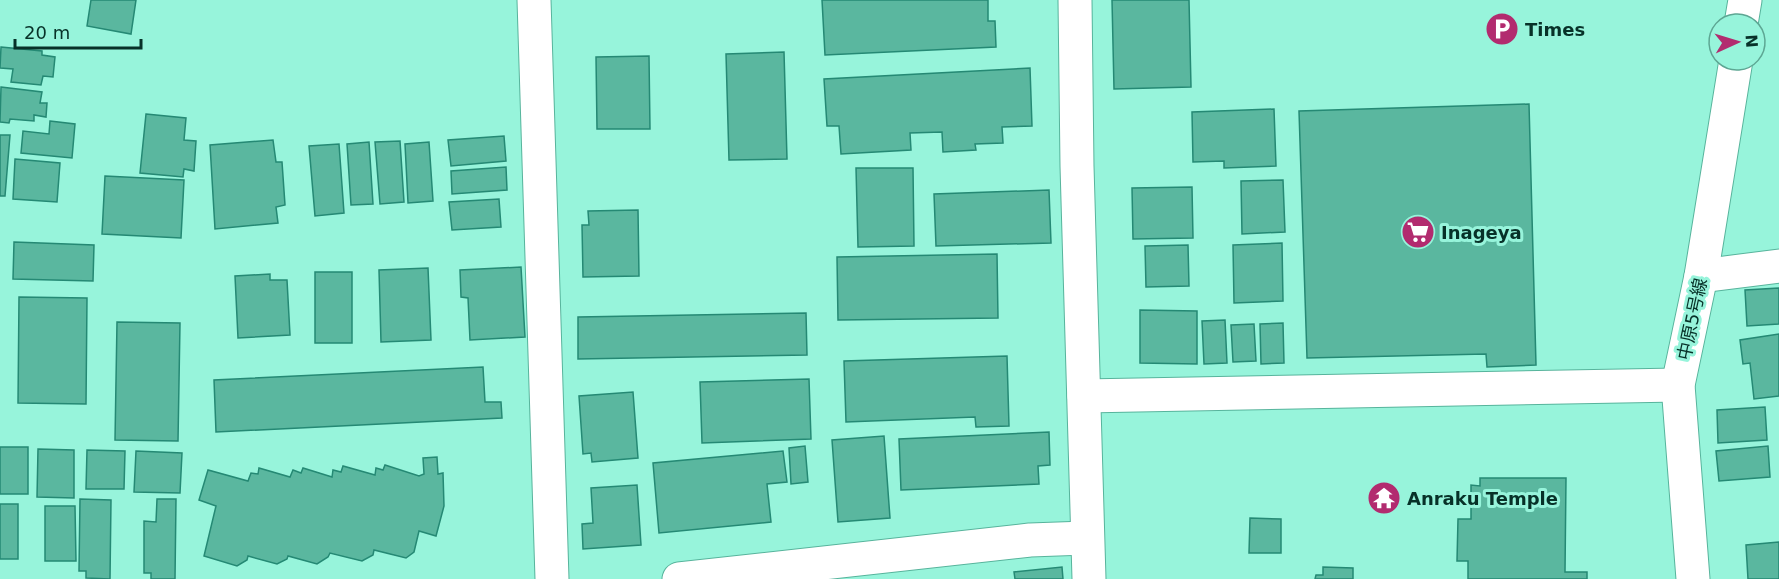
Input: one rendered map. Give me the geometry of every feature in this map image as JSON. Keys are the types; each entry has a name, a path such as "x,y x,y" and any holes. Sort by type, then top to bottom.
{"street":[{"path":"534,0 552,579"},
{"path":"1075,0 1077,166 1086,538 1089,579"},
{"name":"中原5号線","path":"1693,579 1678,385 1701,276 1734,72"},
{"path":"1701,276 1779,266"},
{"path":"1084,396 1678,385"},
{"path":"679,579 1029,540 1086,538"}],"building":[{"path":"91,0 136,0 131,34 87,26"},
{"path":"822,0 988,0 988,21 995,21 996,47 825,55"},
{"path":"1112,0 1189,0 1191,87 1114,89"},
{"path":"1,47 42,51 42,55 55,57 53,77 43,76 41,85 11,82 13,69 0,68"},
{"path":"784,52 787,159 729,160 726,54"},
{"path":"649,56 650,129 597,129 596,57"},
{"path":"1030,68 1032,126 1002,127 1003,143 975,144 976,150 943,152 942,132 910,133 911,150 841,154 839,126 827,126 824,79"},
{"path":"1,87 42,92 40,103 47,103 46,117 34,115 34,121 10,119 9,123 0,122"},
{"name":"Inageya","path":"1529,104 1536,365 1487,367 1486,354 1307,358 1299,111"},
{"path":"1274,109 1276,166 1224,168 1224,161 1193,162 1192,112"},
{"path":"146,114 186,118 184,140 196,141 194,171 184,169 183,177 140,173"},
{"path":"50,121 75,124 72,158 21,153 23,131 49,134"},
{"path":"0,135 10,135 5,196 0,196"},
{"path":"504,136 506,161 451,166 448,140"},
{"path":"273,140 276,162 282,162 285,205 276,207 278,223 215,229 210,145"},
{"path":"400,141 404,202 380,204 375,142"},
{"path":"369,142 373,204 351,205 347,144"},
{"path":"429,142 433,201 408,203 405,144"},
{"path":"339,144 344,213 315,216 309,146"},
{"path":"15,159 60,163 57,202 13,199"},
{"path":"506,167 507,190 452,194 451,171"},
{"path":"856,168 913,168 914,246 858,247"},
{"path":"105,176 184,180 181,238 102,234"},
{"path":"1283,180 1285,232 1242,234 1241,181"},
{"path":"1192,187 1193,238 1133,239 1132,188"},
{"path":"1049,190 1051,243 936,246 934,194"},
{"path":"499,199 501,227 452,230 449,202"},
{"path":"638,210 639,276 583,277 582,225 589,225 588,211"},
{"path":"14,242 94,245 93,281 13,279"},
{"path":"1282,243 1283,301 1234,303 1233,245"},
{"path":"1188,245 1189,286 1146,287 1145,246"},
{"path":"997,254 998,318 838,320 837,257"},
{"path":"521,267 525,337 470,340 468,298 461,297 460,270"},
{"path":"428,268 431,340 381,342 379,270"},
{"path":"315,272 352,272 352,343 315,343"},
{"path":"270,274 270,280 287,280 290,335 238,338 235,276"},
{"path":"1779,288 1779,324 1747,326 1745,290"},
{"path":"19,297 87,298 86,404 18,403"},
{"path":"1140,310 1197,311 1197,364 1140,363"},
{"path":"806,313 807,355 578,359 578,317"},
{"path":"1225,320 1227,363 1204,364 1202,321"},
{"path":"117,322 180,323 178,441 115,440"},
{"path":"1283,323 1284,363 1261,364 1260,324"},
{"path":"1254,324 1256,361 1233,362 1231,325"},
{"path":"1779,334 1779,396 1754,399 1750,363 1743,364 1740,340"},
{"path":"1007,356 1009,426 976,427 975,417 846,422 844,361"},
{"path":"483,367 485,402 501,402 502,418 216,432 214,380"},
{"path":"809,379 811,439 702,443 700,382"},
{"path":"633,392 638,458 592,462 591,453 583,454 579,396"},
{"path":"1765,407 1767,440 1718,443 1717,410"},
{"path":"1049,432 1050,465 1038,466 1039,484 901,490 899,439"},
{"path":"884,436 890,518 838,522 832,440"},
{"path":"805,446 808,482 791,484 789,448"},
{"path":"1768,446 1770,477 1719,481 1716,451"},
{"path":"0,447 28,447 28,494 0,494"},
{"path":"38,449 74,450 74,498 37,497"},
{"path":"87,450 125,451 124,489 86,489"},
{"path":"136,451 182,453 180,493 134,492"},
{"path":"783,451 787,482 767,484 771,522 659,533 653,463"},
{"path":"437,457 438,474 443,473 444,506 436,536 419,531 414,552 406,558 374,550 373,555 362,561 330,553 317,564 288,556 287,559 277,564 248,556 247,560 237,566 204,556 216,506 199,500 208,470 248,481 251,473 258,474 259,468 290,477 293,470 301,473 303,468 332,477 333,470 341,472 343,466 375,475 376,468 383,470 385,465 419,476 424,474 423,458"},
{"path":"1480,478 1566,478 1565,572 1587,572 1587,579 1468,579 1468,561 1457,561 1458,519 1471,519 1471,485 1480,486"},
{"path":"637,485 641,545 583,549 582,524 593,523 591,488"},
{"path":"80,499 111,500 110,579 86,578 86,571 79,571"},
{"path":"157,499 176,499 175,579 151,579 151,573 144,573 144,521 156,522"},
{"path":"0,504 18,504 18,559 0,559"},
{"path":"45,506 75,506 76,561 45,561"},
{"path":"1250,518 1281,519 1281,553 1249,553"},
{"path":"1779,542 1779,579 1748,579 1746,545"},
{"path":"1062,567 1063,579 1015,579 1014,572"},
{"path":"1323,567 1353,568 1353,579 1315,579 1316,575 1323,575"}],"place":[{"name":"Times","path":"1502,29"},
{"name":"Inageya","path":"1418,232"},
{"name":"Anraku Temple","path":"1384,498"}]}
